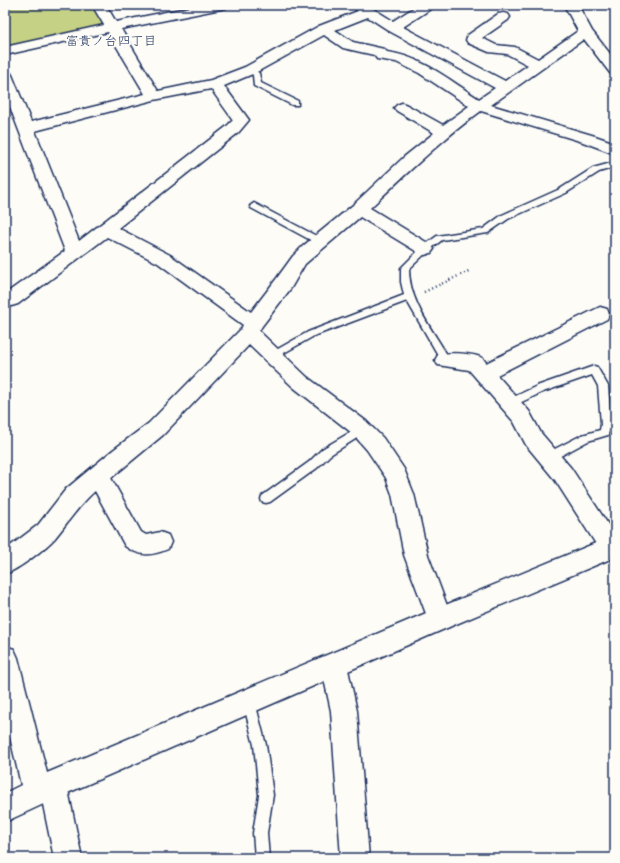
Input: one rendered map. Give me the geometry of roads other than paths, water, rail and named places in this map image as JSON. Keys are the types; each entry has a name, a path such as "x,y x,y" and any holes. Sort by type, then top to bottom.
{"street":[{"path":"99,5 154,96"},
{"path":"5,51 202,7 221,5"},
{"path":"393,27 427,5"},
{"path":"571,5 586,32 615,70"},
{"path":"26,128 154,96 215,84 250,70 363,9 393,27 507,88"},
{"path":"503,17 473,38 473,40 494,49 510,50 539,65"},
{"path":"324,29 348,45 378,52 382,56 399,58 424,70 480,106 589,139 615,149"},
{"path":"5,564 46,532 74,496 156,429 251,328 299,260 359,210 410,161 456,122 586,32"},
{"path":"5,75 75,252"},
{"path":"5,301 11,299 75,252 232,130 241,120 215,84"},
{"path":"402,108 444,132"},
{"path":"359,210 425,249"},
{"path":"105,229 164,259 251,328 272,356 300,382 361,430 375,444 396,475 403,494 416,555 440,619"},
{"path":"484,373 526,350 567,332 600,314"},
{"path":"5,808 45,789 440,619 613,547 563,474 533,439 522,417 475,362 445,360"},
{"path":"98,475 133,539 140,545 152,545 160,542"},
{"path":"5,658 45,789 68,858"},
{"path":"334,665 344,711 355,858"}],"lane":[{"path":"250,70 258,74 257,84 295,103"},
{"path":"445,360 409,297 405,282 406,268 425,249 440,238 485,231 505,217 562,191 596,170 615,164"},
{"path":"254,206 320,241"},
{"path":"272,356 311,334 409,297"},
{"path":"510,403 540,389 594,370 603,386 606,424 604,432 586,438 549,457"},
{"path":"266,499 313,465 326,452 361,430"},
{"path":"249,702 260,745 266,795 260,833 262,858"}],"district":[{"name":"富貴ノ台四丁目","path":"111,41"}]}
